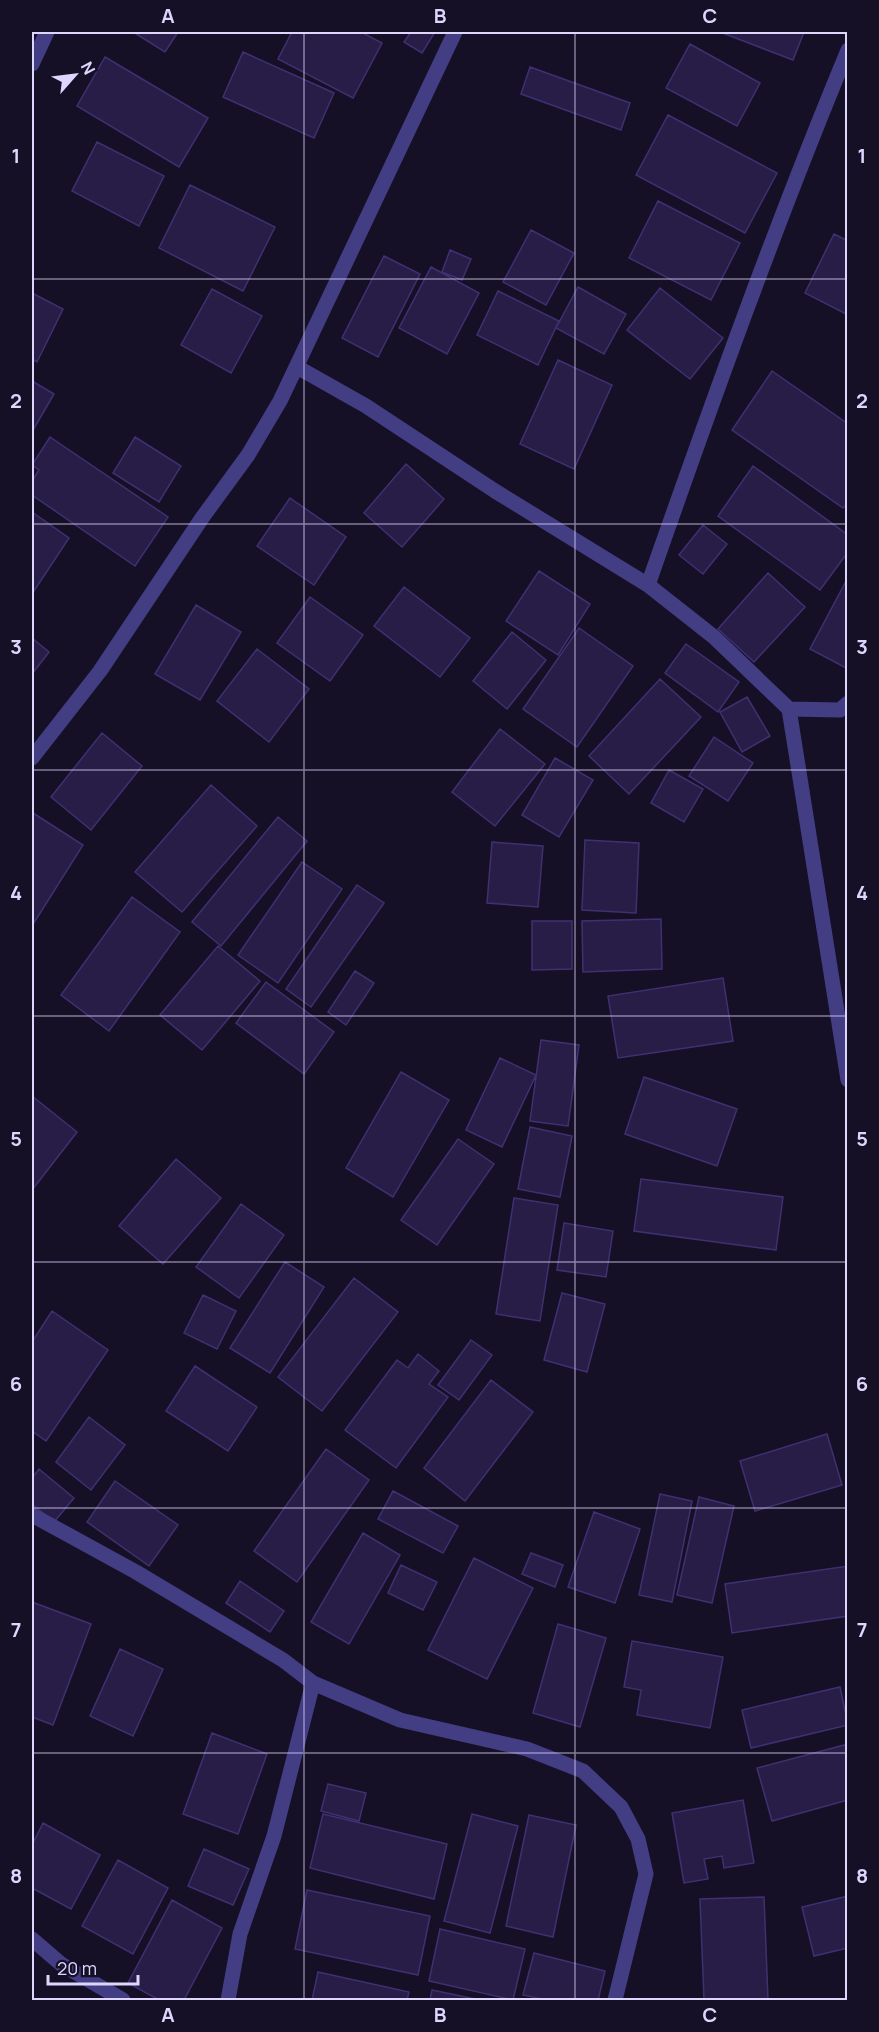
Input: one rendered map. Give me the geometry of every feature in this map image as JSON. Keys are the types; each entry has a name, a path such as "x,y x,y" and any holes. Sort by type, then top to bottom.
{"street":[{"path":"32,64 47,32"},
{"path":"32,758 100,671 202,518 248,455 297,367 455,32"},
{"path":"648,585 791,189 848,50"},
{"path":"297,367 366,406 495,492 648,585 714,637 789,709 848,1080"},
{"path":"789,709 840,710 848,703"},
{"path":"32,1515 146,1578 283,1660 313,1683 400,1720 526,1749 583,1771 621,1807 638,1839 646,1874 615,2001"},
{"path":"228,2001 240,1934 274,1836 313,1683"},
{"path":"32,1939 61,1964 123,2001"}],"building":[{"path":"133,32 178,32 165,52"},
{"path":"292,32 361,32 382,43 353,98 278,59"},
{"path":"411,32 435,32 422,53 404,42"},
{"path":"720,32 804,32 793,60"},
{"path":"690,44 760,83 737,126 666,88"},
{"path":"243,52 334,93 314,138 223,97"},
{"path":"105,57 208,118 179,167 77,106"},
{"path":"530,67 630,103 621,130 521,94"},
{"path":"668,115 777,173 745,233 636,175"},
{"path":"97,142 164,176 139,226 72,191"},
{"path":"190,185 275,227 243,291 159,248"},
{"path":"658,201 740,243 711,300 629,258"},
{"path":"531,230 574,253 546,305 503,282"},
{"path":"834,234 848,241 848,315 805,293"},
{"path":"450,250 471,259 462,280 442,272"},
{"path":"384,256 420,274 378,357 342,338"},
{"path":"431,267 479,293 447,354 399,328"},
{"path":"578,287 626,314 604,354 556,328"},
{"path":"660,288 723,338 690,379 627,330"},
{"path":"212,289 262,316 231,373 181,345"},
{"path":"498,291 559,321 538,365 477,335"},
{"path":"32,293 63,309 37,362 32,359"},
{"path":"558,360 612,385 574,469 520,444"},
{"path":"772,371 848,424 848,502 843,508 732,430"},
{"path":"32,381 54,394 32,432"},
{"path":"50,437 168,517 135,566 32,495 32,481 39,470 32,465"},
{"path":"135,437 181,466 159,502 113,473"},
{"path":"406,464 444,499 402,547 364,513"},
{"path":"753,466 848,535 848,552 820,590 718,516"},
{"path":"290,498 346,537 314,585 257,546"},
{"path":"32,512 69,538 32,594"},
{"path":"703,525 727,544 703,574 679,555"},
{"path":"539,571 590,604 558,655 506,621"},
{"path":"768,573 805,607 754,662 718,629"},
{"path":"845,583 848,585 848,669 810,649"},
{"path":"404,587 470,638 440,677 374,626"},
{"path":"310,597 363,635 330,681 277,643"},
{"path":"196,605 241,632 200,700 155,674"},
{"path":"579,628 633,666 577,747 523,709"},
{"path":"512,632 546,660 507,709 473,681"},
{"path":"32,638 49,652 32,674"},
{"path":"686,644 739,682 718,712 665,673"},
{"path":"257,649 309,689 269,742 217,701"},
{"path":"660,679 701,717 629,794 589,756"},
{"path":"747,697 770,736 742,752 720,712"},
{"path":"500,729 545,764 495,826 452,792"},
{"path":"102,733 142,766 91,830 51,797"},
{"path":"714,737 753,763 728,801 689,776"},
{"path":"555,758 593,780 559,837 522,815"},
{"path":"669,770 703,789 684,822 651,803"},
{"path":"211,785 257,826 182,912 135,872"},
{"path":"33,813 83,845 32,926 32,815"},
{"path":"278,817 307,841 221,946 192,922"},
{"path":"585,840 639,843 636,913 582,910"},
{"path":"492,842 543,846 538,907 487,903"},
{"path":"302,862 342,889 278,983 238,955"},
{"path":"357,885 384,903 311,1007 286,989"},
{"path":"132,897 180,932 109,1031 61,995"},
{"path":"661,919 662,969 583,972 582,921"},
{"path":"532,921 572,921 572,969 532,970"},
{"path":"218,946 260,981 202,1050 160,1015"},
{"path":"355,971 374,983 346,1025 328,1012"},
{"path":"723,978 733,1041 618,1058 608,996"},
{"path":"266,982 334,1032 304,1074 236,1023"},
{"path":"541,1040 579,1045 568,1126 530,1121"},
{"path":"500,1058 536,1075 502,1147 466,1130"},
{"path":"401,1072 449,1100 393,1197 346,1168"},
{"path":"644,1077 737,1109 717,1166 625,1134"},
{"path":"32,1096 77,1132 32,1190"},
{"path":"530,1127 572,1136 560,1197 518,1189"},
{"path":"458,1139 494,1164 437,1245 401,1220"},
{"path":"176,1159 221,1198 163,1264 119,1226"},
{"path":"641,1179 783,1197 776,1250 634,1231"},
{"path":"514,1198 558,1205 540,1321 496,1314"},
{"path":"241,1204 284,1235 239,1298 196,1267"},
{"path":"564,1223 613,1231 606,1277 557,1270"},
{"path":"285,1262 324,1287 270,1373 230,1348"},
{"path":"354,1278 398,1312 322,1411 278,1377"},
{"path":"562,1293 605,1304 587,1372 544,1360"},
{"path":"203,1295 236,1311 217,1349 184,1333"},
{"path":"52,1311 108,1350 46,1441 32,1431 32,1342"},
{"path":"471,1340 492,1355 459,1400 438,1385"},
{"path":"418,1354 439,1371 429,1384 448,1397 396,1468 345,1430 397,1360 408,1368"},
{"path":"195,1366 257,1407 228,1451 166,1411"},
{"path":"491,1380 533,1412 465,1501 424,1468"},
{"path":"89,1417 125,1445 91,1490 56,1462"},
{"path":"827,1434 842,1485 755,1511 740,1461"},
{"path":"326,1449 369,1480 297,1582 254,1551"},
{"path":"39,1469 74,1498 54,1522 32,1504 32,1478"},
{"path":"115,1481 178,1525 149,1566 87,1522"},
{"path":"393,1491 458,1526 443,1553 378,1519"},
{"path":"660,1494 692,1501 672,1602 639,1595"},
{"path":"699,1497 734,1506 712,1603 677,1595"},
{"path":"594,1512 640,1529 615,1603 568,1587"},
{"path":"363,1533 400,1555 349,1644 311,1622"},
{"path":"531,1553 563,1565 555,1587 522,1574"},
{"path":"474,1558 533,1588 487,1679 428,1650"},
{"path":"401,1565 437,1582 423,1610 388,1593"},
{"path":"848,1566 848,1616 732,1633 725,1584"},
{"path":"240,1581 284,1611 270,1632 226,1603"},
{"path":"32,1602 91,1624 53,1725 32,1717"},
{"path":"558,1624 606,1638 580,1727 533,1713"},
{"path":"632,1641 723,1657 710,1728 637,1715 641,1690 624,1687"},
{"path":"120,1649 163,1669 133,1736 90,1716"},
{"path":"840,1687 848,1725 751,1748 742,1710"},
{"path":"212,1733 267,1754 238,1834 183,1814"},
{"path":"848,1744 848,1800 772,1821 757,1768"},
{"path":"328,1784 366,1793 359,1821 321,1811"},
{"path":"743,1800 754,1863 724,1868 722,1856 704,1859 708,1879 684,1883 672,1813"},
{"path":"323,1814 447,1844 434,1899 310,1868"},
{"path":"472,1814 518,1826 490,1933 444,1921"},
{"path":"529,1815 576,1825 553,1937 506,1926"},
{"path":"43,1823 100,1855 71,1909 32,1888 32,1845"},
{"path":"204,1849 249,1869 233,1905 188,1886"},
{"path":"118,1860 168,1888 133,1954 82,1926"},
{"path":"307,1890 430,1916 418,1975 295,1949"},
{"path":"848,1896 848,1948 814,1956 802,1907"},
{"path":"764,1897 768,2000 704,2000 700,1899"},
{"path":"172,1900 222,1928 184,2000 159,2000 128,1983"},
{"path":"440,1929 525,1949 513,2000 429,1981"},
{"path":"534,1953 605,1971 598,2000 546,2000 523,1995"},
{"path":"318,1972 409,1992 407,2000 312,2000"},
{"path":"432,1990 480,2000 430,2000"}]}
